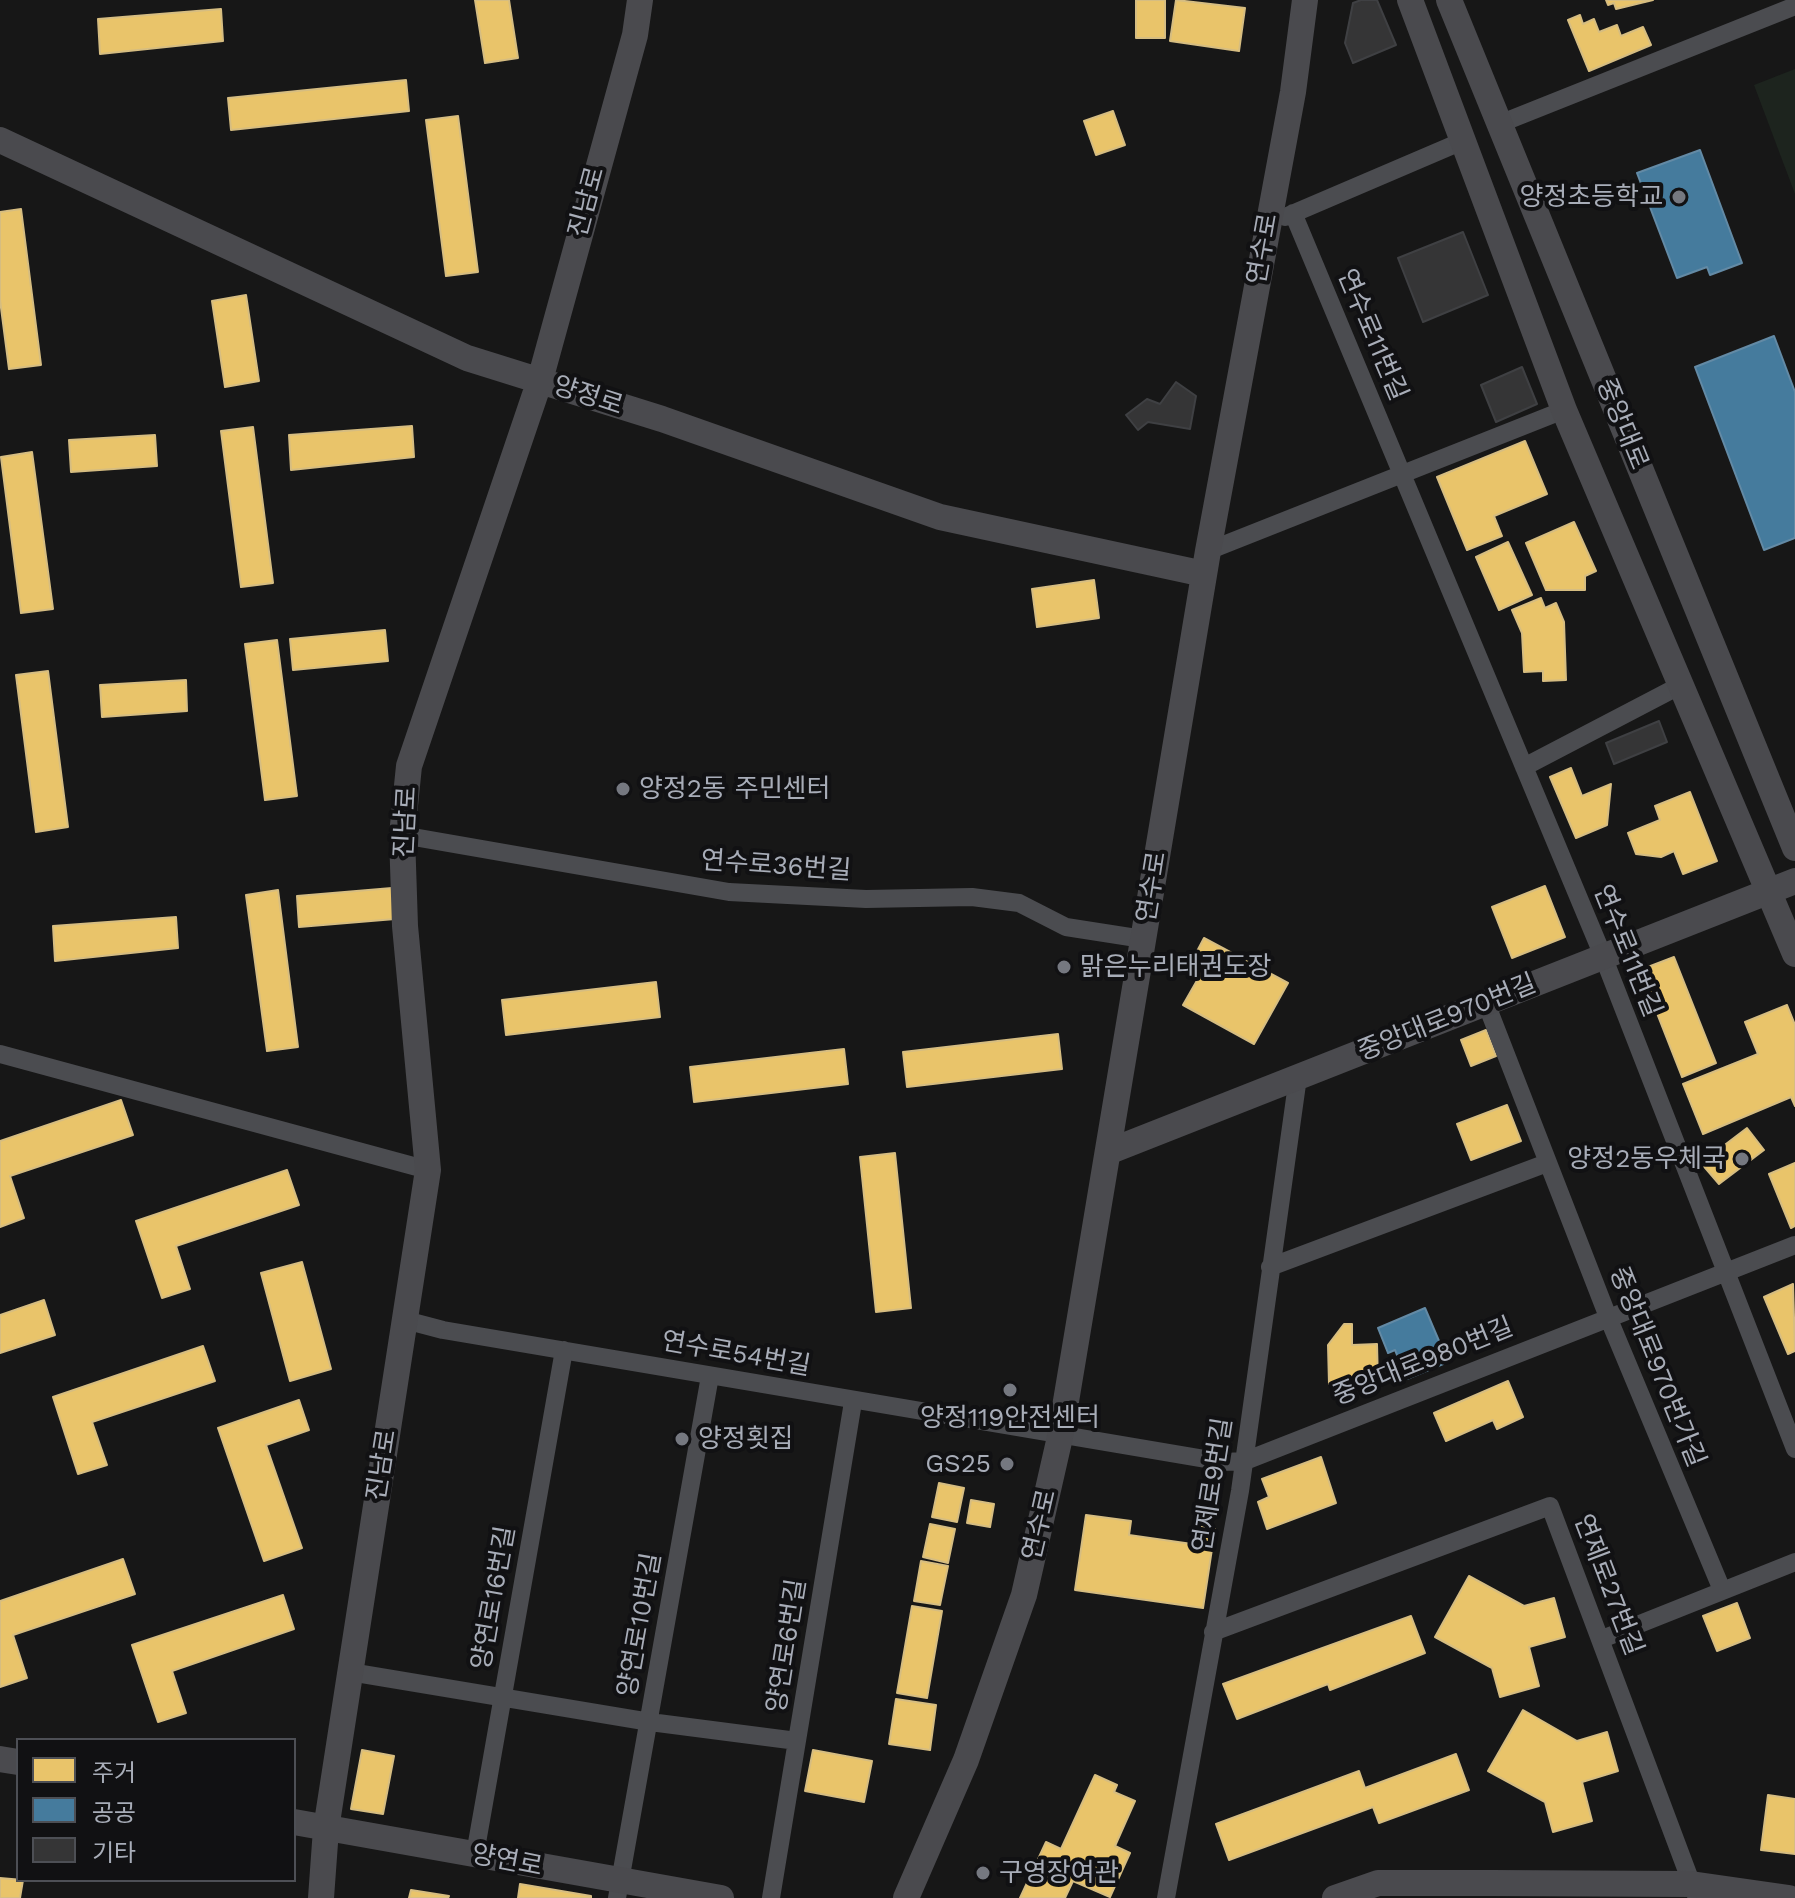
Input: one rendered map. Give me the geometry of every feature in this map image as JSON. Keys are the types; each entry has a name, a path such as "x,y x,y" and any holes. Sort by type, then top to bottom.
{"street":[{"name":"진남로","path":"321,1898 326,1829 428,1170 405,926 402,835 409,766 540,380 635,35 640,0"},
{"name":"중앙대로","path":"1410,0 1564,410 1681,685 1783,886 1795,954"},
{"name":"중앙대로","path":"1449,0 1795,848"},
{"name":"연수로","path":"906,1898 966,1760 1024,1595 1060,1437 1206,563 1307,5"},
{"path":"1499,124 1795,6"},
{"name":"양정로","path":"0,140 467,358 540,380 940,517 1206,563"},
{"path":"1267,224 1465,140"},
{"name":"연수로11번길","path":"1293,213 1603,956 1795,1449"},
{"path":"1206,563 1402,476 1564,410"},
{"path":"1524,767 1681,685"},
{"name":"연수로36번길","path":"402,835 729,892 866,899 972,897 1019,903 1066,927 1143,939"},
{"name":"중앙대로970번길","path":"1108,1152 1783,886"},
{"name":"중앙대로970번가길","path":"1486,1003 1608,1317 1722,1590"},
{"path":"0,1054 428,1170"},
{"name":"연제로9번길","path":"1166,1898 1245,1461 1298,1077"},
{"path":"1270,1267 1547,1163"},
{"name":"중앙대로980번길","path":"1060,1437 1223,1462 1245,1461 1795,1245"},
{"name":"연수로54번길","path":"405,1320 1060,1437"},
{"name":"양연로16번길","path":"475,1854 564,1350"},
{"name":"양연로10번길","path":"617,1890 650,1722 710,1376"},
{"name":"양연로6번길","path":"771,1898 853,1402"},
{"name":"연제로27번길","path":"1213,1632 1550,1506 1694,1891"},
{"path":"1602,1639 1795,1562"},
{"path":"350,1672 503,1695 650,1722 797,1741"},
{"name":"양연로","path":"296,1822 475,1854 617,1890 721,1898"},
{"path":"1335,1898 1378,1883 1694,1891 1789,1898"}],"shaded area":[{"path":"1795,69 1795,194 1754,85"}],"building: 주거":[{"path":"475,0 509,0 518,58 485,63"},
{"path":"1136,0 1165,0 1165,38 1136,38"},
{"path":"1176,0 1245,8 1239,51 1170,41"},
{"path":"1606,0 1653,0 1616,9 1614,3 1608,5"},
{"path":"221,9 223,41 100,54 98,19"},
{"path":"1580,15 1583,24 1594,19 1599,32 1617,25 1621,36 1643,27 1651,45 1589,71 1568,20"},
{"path":"406,80 409,111 231,130 228,98"},
{"path":"1113,111 1125,145 1096,155 1084,121"},
{"path":"458,116 478,272 446,276 426,120"},
{"path":"21,209 41,365 9,369 0,300 0,212"},
{"path":"246,295 259,381 225,387 212,301"},
{"path":"412,426 414,457 291,470 289,435"},
{"path":"253,427 273,583 241,587 221,431"},
{"path":"155,435 157,466 71,472 69,440"},
{"path":"1525,441 1547,494 1494,516 1502,536 1467,550 1437,477"},
{"path":"32,452 53,609 21,613 1,457"},
{"path":"1574,522 1596,571 1585,576 1585,590 1546,590 1526,543"},
{"path":"1508,542 1532,595 1499,610 1476,557"},
{"path":"1094,580 1099,618 1037,627 1032,589"},
{"path":"1541,598 1545,608 1556,603 1564,622 1566,680 1543,681 1543,671 1524,672 1522,633 1512,610"},
{"path":"385,630 388,661 293,670 290,639"},
{"path":"277,640 297,796 265,800 245,644"},
{"path":"48,671 68,827 36,832 16,675"},
{"path":"186,680 187,711 102,717 100,685"},
{"path":"1571,768 1582,796 1611,784 1607,825 1576,838 1550,777"},
{"path":"1690,792 1717,861 1683,874 1674,851 1661,857 1636,854 1628,833 1660,820 1655,806"},
{"path":"1545,886 1565,937 1512,958 1492,907"},
{"path":"392,888 395,919 299,927 297,896"},
{"path":"278,890 298,1047 267,1051 246,895"},
{"path":"176,917 178,948 55,961 53,926"},
{"path":"1204,938 1288,983 1254,1044 1183,1005 1207,963 1194,957"},
{"path":"1674,957 1716,1063 1682,1077 1640,970"},
{"path":"656,982 660,1017 506,1035 502,1000"},
{"path":"1787,1005 1795,1025 1795,1106 1791,1097 1703,1134 1683,1084 1758,1054 1745,1022"},
{"path":"1486,1030 1496,1056 1471,1066 1461,1040"},
{"path":"1058,1034 1062,1069 907,1087 903,1052"},
{"path":"844,1049 848,1084 694,1102 690,1067"},
{"path":"121,1100 133,1135 10,1176 24,1218 0,1227 0,1141"},
{"path":"1507,1105 1521,1141 1471,1160 1457,1124"},
{"path":"1747,1128 1764,1150 1719,1184 1701,1163"},
{"path":"895,1153 911,1308 876,1312 860,1157"},
{"path":"1795,1163 1795,1226 1791,1228 1769,1174"},
{"path":"287,1170 299,1205 176,1246 190,1289 162,1298 136,1221"},
{"path":"302,1262 331,1369 290,1381 261,1273"},
{"path":"1793,1284 1795,1351 1788,1354 1764,1297"},
{"path":"44,1300 55,1335 0,1353 0,1315"},
{"path":"1344,1324 1352,1324 1352,1345 1377,1344 1378,1382 1329,1384 1328,1345"},
{"path":"203,1346 215,1381 92,1422 107,1465 78,1474 53,1397"},
{"path":"1508,1381 1523,1417 1497,1429 1493,1420 1446,1441 1434,1413"},
{"path":"299,1400 309,1430 266,1445 302,1548 264,1561 218,1428"},
{"path":"1321,1457 1336,1503 1267,1529 1258,1502 1269,1497 1262,1479"},
{"path":"939,1483 964,1488 957,1522 932,1517"},
{"path":"971,1500 994,1504 990,1527 967,1523"},
{"path":"1086,1515 1131,1521 1129,1535 1192,1544 1194,1526 1215,1529 1203,1608 1075,1590"},
{"path":"930,1524 955,1529 948,1563 923,1557"},
{"path":"123,1559 135,1594 13,1635 27,1678 0,1687 0,1601"},
{"path":"921,1561 948,1566 940,1605 914,1601"},
{"path":"1469,1576 1524,1606 1554,1598 1565,1637 1529,1647 1539,1686 1500,1697 1492,1668 1435,1637"},
{"path":"283,1595 294,1629 172,1671 186,1713 158,1722 132,1645"},
{"path":"1737,1603 1750,1638 1717,1651 1703,1616"},
{"path":"912,1606 942,1611 927,1698 897,1693"},
{"path":"1411,1616 1425,1653 1330,1690 1328,1684 1237,1719 1223,1684"},
{"path":"896,1699 936,1705 930,1750 889,1744"},
{"path":"1523,1710 1577,1741 1607,1732 1618,1771 1582,1782 1592,1821 1553,1832 1545,1802 1488,1771"},
{"path":"362,1750 394,1756 383,1814 351,1809"},
{"path":"813,1750 872,1761 864,1802 805,1791"},
{"path":"1456,1754 1469,1790 1379,1823 1373,1807 1229,1860 1216,1824 1359,1771 1365,1788"},
{"path":"1095,1775 1117,1785 1114,1792 1135,1801 1115,1846 1130,1853 1110,1897 1073,1881 1065,1898 1020,1898 1046,1842 1061,1849"},
{"path":"1768,1795 1795,1799 1795,1854 1761,1850"},
{"path":"0,1878 23,1882 20,1898 0,1898"},
{"path":"520,1884 591,1896 591,1898 518,1898"},
{"path":"411,1890 449,1896 409,1898"}],"building: 공공":[{"path":"1700,150 1742,263 1710,275 1707,267 1677,278 1637,173"},
{"path":"1774,336 1795,392 1795,538 1764,550 1695,367"},
{"path":"1425,1308 1448,1362 1407,1379 1395,1350 1388,1353 1378,1328"}],"building: 기타":[{"path":"1377,0 1396,45 1353,63 1345,43 1353,3"},
{"path":"1463,232 1488,295 1423,322 1398,258"},
{"path":"1522,367 1537,404 1496,422 1481,385"},
{"path":"1176,382 1196,396 1190,429 1148,422 1138,430 1126,415 1147,399 1160,404"},
{"path":"1659,721 1667,742 1614,764 1606,743"}],"place":[{"name":"양정초등학교","path":"1679,197"},
{"name":"양정2동 주민센터","path":"623,789"},
{"name":"맑은누리태권도장","path":"1064,967"},
{"name":"양정2동우체국","path":"1742,1159"},
{"name":"양정119안전센터","path":"1010,1390"},
{"name":"양정횟집","path":"682,1439"},
{"name":"GS25","path":"1007,1464"},
{"name":"구영장여관","path":"983,1873"}]}
